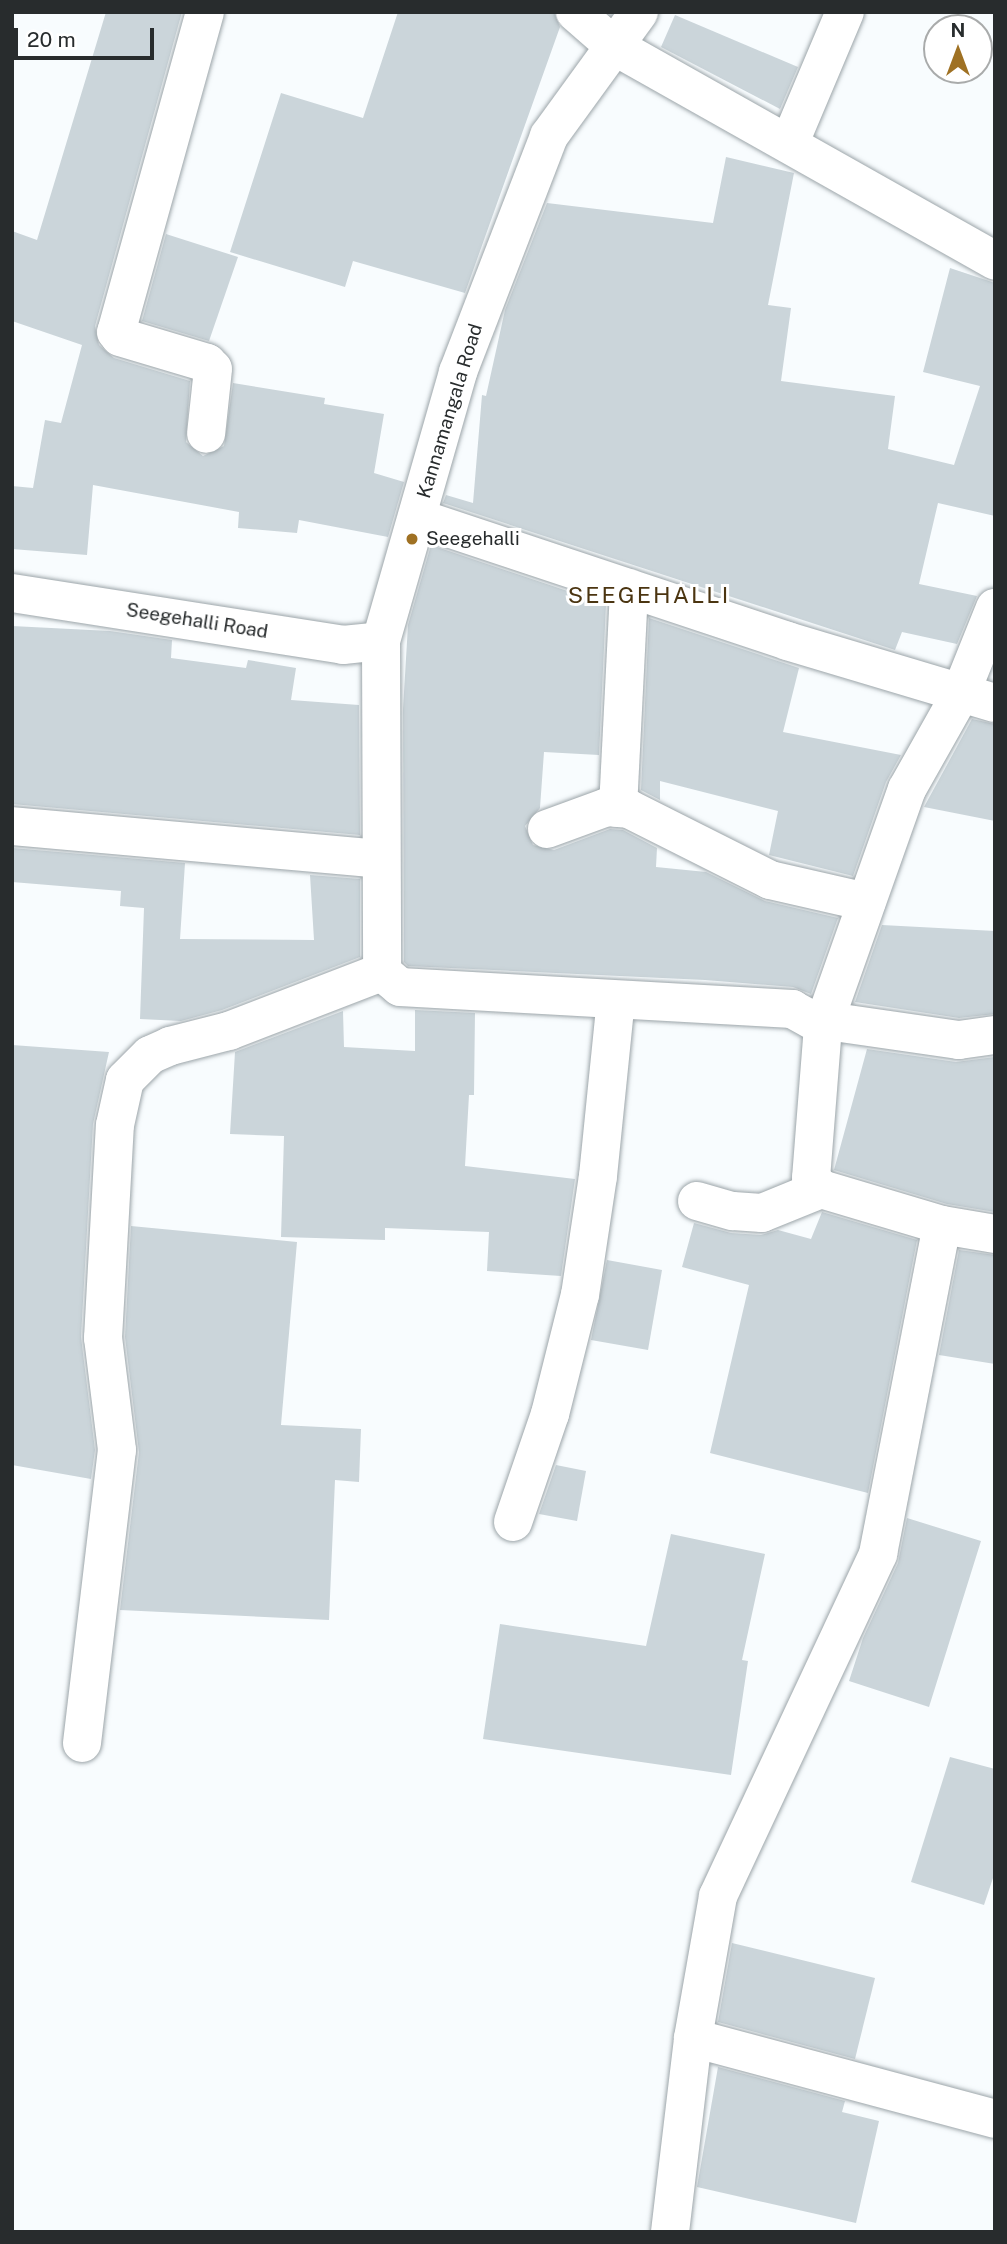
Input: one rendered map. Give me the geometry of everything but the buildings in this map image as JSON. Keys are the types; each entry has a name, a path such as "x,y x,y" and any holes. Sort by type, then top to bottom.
{"street":[{"path":"205,12 116,331 120,337 207,363 213,369 206,433"},
{"path":"575,12 614,46 790,142 995,261"},
{"name":"Kannamangala Road","path":"382,972 381,641 458,372 548,136 639,12"},
{"path":"790,142 845,12"},
{"path":"418,518 629,589 977,699"},
{"path":"618,808 629,589"},
{"name":"Seegehalli Road","path":"12,593 343,645 381,641"},
{"path":"995,608 977,699 906,789 825,1023 809,1166 811,1178 821,1189 943,1225 995,1234"},
{"path":"547,829 607,807 618,808 653,818 770,880 867,902"},
{"path":"12,826 381,859"},
{"path":"82,1743 117,1450 103,1338 115,1125 125,1080 150,1055 170,1046 241,1027 382,972 400,987 792,1009 825,1023 959,1040 995,1035"},
{"path":"513,1522 550,1414 580,1295 598,1175 616,1000"},
{"path":"697,1201 733,1211 762,1213 821,1189"},
{"path":"670,2232 693,2038 718,1896 878,1554 943,1225"},
{"path":"693,2038 995,2119"}],"place":[{"name":"Seegehalli","path":"412,539"}],"district":[{"name":"SEEGEHALLI","path":"649,595"}]}
